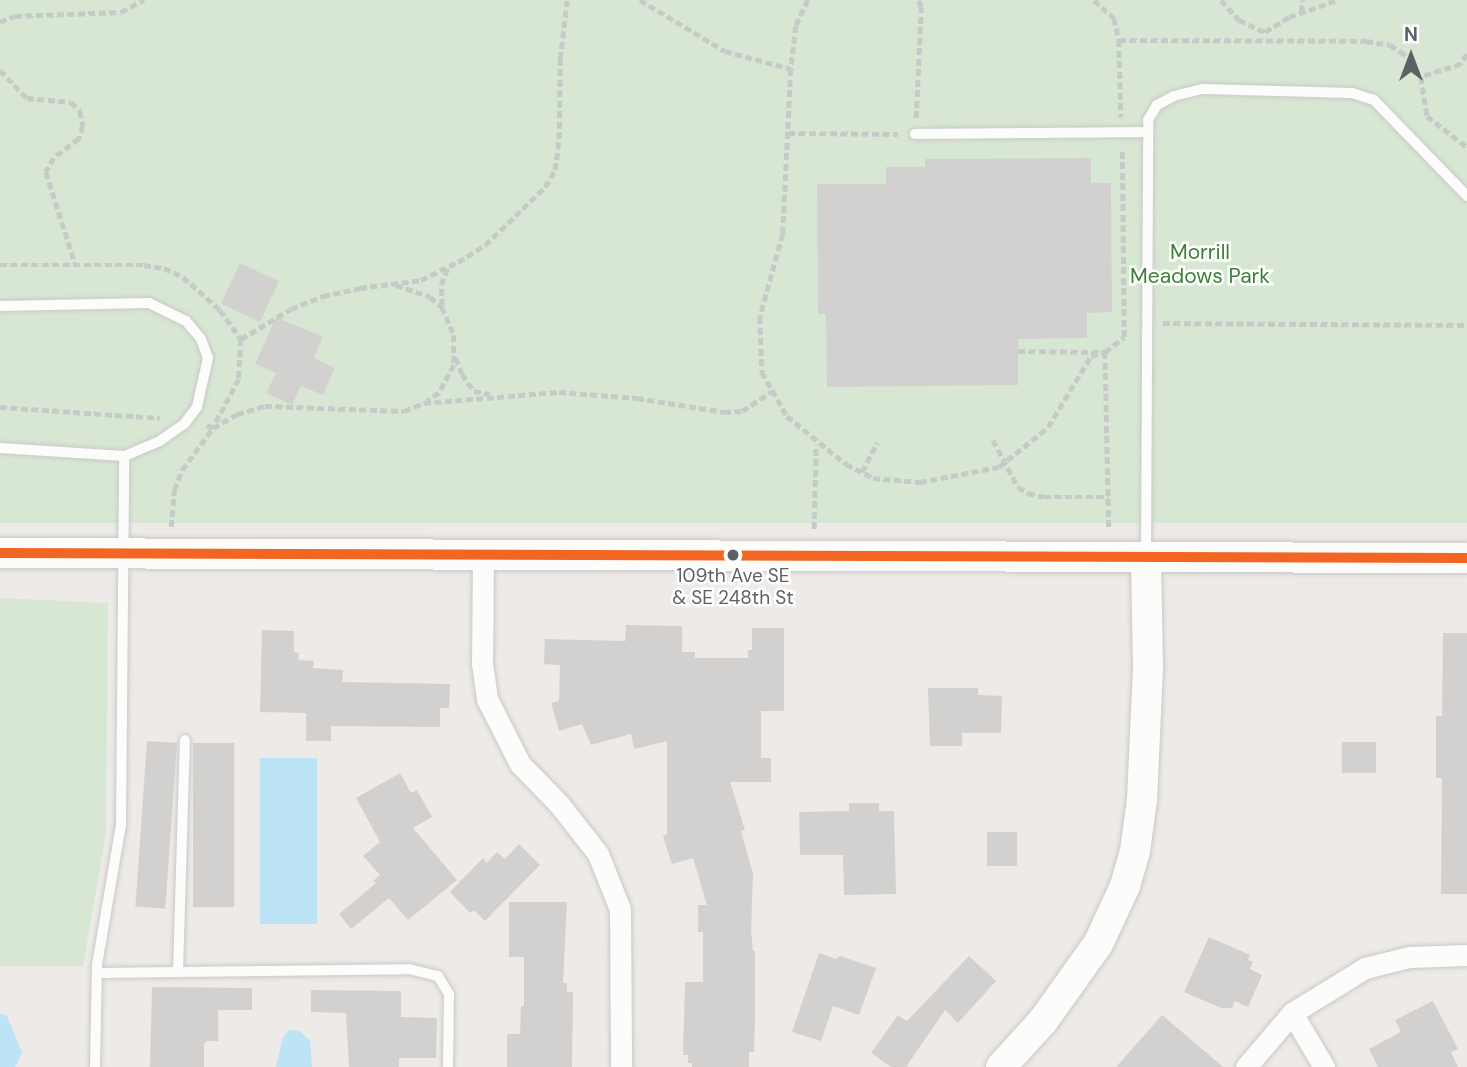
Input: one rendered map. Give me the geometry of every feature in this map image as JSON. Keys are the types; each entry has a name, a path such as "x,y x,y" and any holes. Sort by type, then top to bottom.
{"street":[{"path":"0,553 1467,558"},
{"path":"483,555 482,663 487,699 520,764 559,804 598,854 620,909 621,1067"},
{"path":"1000,1067 1043,1021 1098,944 1117,905 1131,863 1142,787 1148,666 1146,557"},
{"path":"1246,1067 1293,1013 1365,968 1409,957 1467,955"},
{"path":"1293,1013 1324,1067"}],"lane":[{"path":"1146,557 1148,120 1157,105 1174,96 1203,89 1352,93 1374,100 1467,196"},
{"path":"915,134 1148,132"},
{"path":"0,306 149,303 186,321 201,339 208,358 197,407 187,421 160,441 124,456 0,448"},
{"path":"95,1067 97,973 121,825 124,456"},
{"path":"178,972 185,740"},
{"path":"97,973 409,969 438,976 449,994 448,1067"}],"path":[{"path":"0,22 15,16 121,12 144,0"},
{"path":"241,339 291,309 323,296 421,280 448,267 485,245 545,187 555,170 559,139 560,59 567,0"},
{"path":"640,0 725,51 791,69"},
{"path":"808,0 796,26 791,69 783,234 760,317 762,372 787,416 816,443 873,478 919,482 954,478 1004,464 1048,427 1091,356 1105,352 1124,337 1119,40 1114,18 1094,0"},
{"path":"788,133 915,134 918,0"},
{"path":"1221,0 1239,20 1265,32"},
{"path":"1300,12 1303,0"},
{"path":"1265,32 1300,12 1337,0"},
{"path":"1265,32 1265,41"},
{"path":"1119,40 1366,41 1390,46 1410,59 1421,77 1427,116 1467,147"},
{"path":"1421,77 1461,64 1467,54"},
{"path":"0,70 27,98 71,102 80,111 83,126 79,139 54,158 46,173 75,263"},
{"path":"171,532 174,490 182,470 213,428 237,414 265,406 404,411 439,393 448,381 455,357 454,335 442,307 441,285 448,267"},
{"path":"395,285 430,297 442,307"},
{"path":"1124,323 1467,325"},
{"path":"1018,351 1105,352"},
{"path":"1105,352 1109,535"},
{"path":"455,357 462,374 474,391 495,396"},
{"path":"424,403 559,392 638,398 724,412 742,411 773,391"},
{"path":"0,407 187,421 213,428"},
{"path":"993,440 1018,486 1028,493 1044,497 1108,497"},
{"path":"814,541 816,443"},
{"path":"862,472 877,443"}],"green space":[{"name":"Morrill Meadows Park","path":"0,0 1467,0 1467,523 0,523"},
{"path":"0,598 108,603 106,834 83,966 0,966"}],"water":[{"path":"260,758 317,758 317,924 260,924"},
{"path":"0,1013 7,1016 22,1053 15,1067 0,1067"},
{"path":"289,1030 300,1031 310,1041 312,1067 276,1067 283,1037"}],"building":[{"path":"1091,158 1091,183 1111,183 1112,312 1087,313 1087,338 1018,339 1018,385 827,387 826,314 818,314 817,184 886,184 886,167 925,167 925,159"},
{"path":"240,263 279,281 260,322 221,304"},
{"path":"276,317 323,337 314,358 335,368 323,395 301,386 292,405 266,393 276,373 255,364"},
{"path":"626,625 682,626 682,652 695,652 695,658 748,658 748,650 752,650 752,628 784,628 784,711 761,711 761,758 771,758 771,782 730,782 745,830 741,831 753,874 751,931 755,951 755,1017 754,1052 749,1052 749,1067 692,1067 692,1063 688,1063 688,1055 683,1055 685,982 703,982 703,932 698,932 698,905 707,905 693,858 672,864 663,836 667,834 667,741 634,749 631,734 591,745 582,724 559,731 551,703 559,701 560,665 544,664 545,639 625,641"},
{"path":"262,630 294,631 294,652 299,653 298,660 314,661 313,668 343,670 342,682 450,684 449,708 440,708 440,727 331,726 331,741 306,741 306,713 260,712"},
{"path":"1443,633 1467,633 1467,894 1441,894 1442,778 1436,778 1436,716 1442,716"},
{"path":"928,688 978,688 978,695 1002,696 1001,733 962,733 962,746 930,746"},
{"path":"147,741 177,743 165,909 135,907"},
{"path":"1342,742 1376,742 1376,773 1342,773"},
{"path":"193,743 234,743 234,907 193,907"},
{"path":"400,773 411,793 417,790 432,817 413,828 457,880 408,920 389,898 351,929 339,914 376,883 373,881 380,875 363,856 380,842 356,798"},
{"path":"849,803 879,803 879,811 894,811 896,894 844,895 843,855 800,855 799,812 849,811"},
{"path":"987,832 1017,832 1017,866 987,866"},
{"path":"519,844 540,865 485,921 474,910 470,913 450,892 483,858 487,863 497,852 505,859"},
{"path":"509,902 567,902 563,983 567,983 567,992 573,992 572,1067 507,1067 507,1034 520,1034 521,1006 524,1006 524,957 509,957"},
{"path":"1209,937 1250,955 1248,960 1253,962 1250,969 1262,975 1248,1007 1235,1001 1232,1008 1221,1008 1184,992"},
{"path":"819,953 836,959 840,956 876,968 859,1015 833,1006 821,1041 792,1032"},
{"path":"969,956 996,981 958,1023 945,1010 906,1067 891,1067 871,1053 898,1015 907,1021"},
{"path":"152,987 252,988 252,1010 218,1010 218,1041 206,1041 204,1067 150,1067"},
{"path":"311,990 401,991 401,1017 437,1018 436,1058 399,1058 399,1067 349,1067 346,1013 311,1012"},
{"path":"1433,1001 1458,1049 1451,1052 1458,1067 1378,1067 1369,1049 1401,1032 1395,1020"},
{"path":"1162,1015 1181,1031 1223,1067 1116,1067"}],"transit line":[{"path":"0,553 1467,558"}],"place":[{"name":"109th Ave SE & SE 248th St","path":"733,555"}]}
